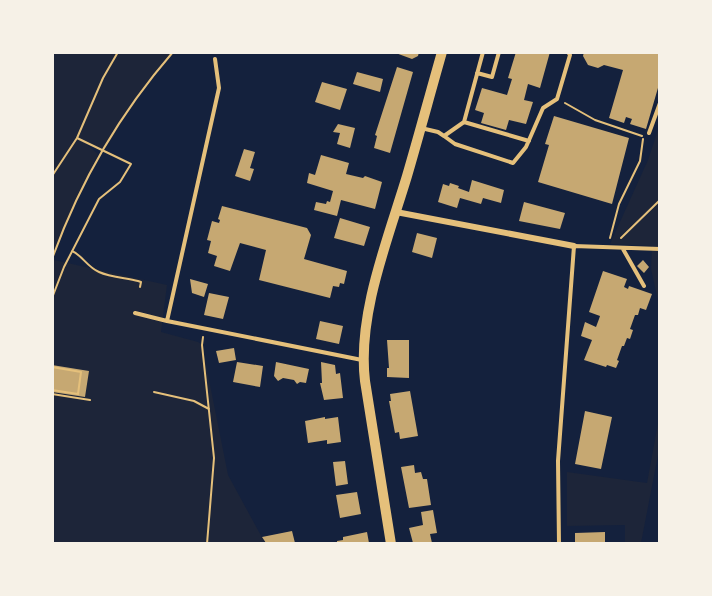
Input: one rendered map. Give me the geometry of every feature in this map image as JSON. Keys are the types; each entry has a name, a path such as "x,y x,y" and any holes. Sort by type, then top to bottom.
{"main road":[{"path":"392,543 367,403 362,360 367,320 442,52"}],"street":[{"path":"396,212 574,246"}],"lane":[{"path":"444,136 464,122 483,52"},
{"path":"477,73 492,77 499,52"},
{"path":"421,127 438,132 454,144 513,163 528,141 543,108 557,99 570,55 568,52"},
{"path":"167,321 219,88 214,59"},
{"path":"647,136 660,103"},
{"path":"464,122 528,141"},
{"path":"559,543 558,461 574,246 660,249"},
{"path":"623,249 644,286"},
{"path":"135,313 362,360"}],"path":[{"path":"52,176 77,138 103,78 118,52"},
{"path":"52,259 77,200 100,156 136,98 173,52"},
{"path":"557,99 595,120 647,136 640,161 619,204 607,248"},
{"path":"52,298 72,251 99,199 120,183 131,164 77,138"},
{"path":"615,249 618,241 660,200"},
{"path":"72,251 101,273 141,282 140,287"},
{"path":"205,329 202,345 214,458 207,543"},
{"path":"52,367 81,372 78,394 52,392"},
{"path":"52,392 90,400"},
{"path":"154,392 194,401 209,410"}],"shaded area":[{"path":"52,53 173,53 137,98 104,151 85,143 98,154 52,259"},
{"path":"659,127 659,305 651,269 652,246 610,244 648,160"},
{"path":"54,260 167,285 161,332 202,345 228,475 265,543 53,544 52,266"},
{"path":"659,418 659,450 641,543 625,543 625,525 567,526 567,472 647,483"}],"building":[{"path":"393,52 419,52 418,56 412,59"},
{"path":"516,52 550,52 540,88 528,84 524,100 533,102 526,124 509,120 506,130 481,123 484,113 475,110 482,88 507,95 512,79 508,78"},
{"path":"584,52 660,52 660,81 646,129 630,124 632,119 626,117 624,123 609,118 623,70 604,65 598,68 588,65 583,56"},
{"path":"397,67 413,72 390,153 374,148 377,136 375,135"},
{"path":"357,72 383,79 380,92 353,84"},
{"path":"322,82 347,89 340,110 315,102"},
{"path":"554,116 629,138 612,204 538,182 549,145 545,144"},
{"path":"338,124 355,128 350,148 337,144 340,133 333,132"},
{"path":"244,149 255,152 250,168 254,169 250,181 235,176"},
{"path":"321,155 349,163 346,174 363,178 365,176 382,182 375,209 341,200 337,216 314,210 316,202 326,204 327,201 330,202 333,191 307,183 309,173 315,175"},
{"path":"472,180 504,190 501,203 483,198 481,204 460,198 457,208 438,202 443,184 449,186 450,183 469,192"},
{"path":"524,202 565,213 560,229 519,221"},
{"path":"222,206 307,228 311,235 304,259 347,271 344,284 340,283 339,287 333,286 330,298 259,280 266,250 240,243 230,271 214,266 217,256 208,253 211,241 207,240 212,221 219,223"},
{"path":"340,218 370,227 364,246 334,238"},
{"path":"417,233 437,238 432,258 412,252"},
{"path":"643,260 649,267 644,273 637,266"},
{"path":"603,271 627,279 624,287 628,289 629,286 652,294 646,310 640,308 638,315 635,315 630,329 633,330 630,339 627,338 622,346 616,368 584,360 592,340 581,336 585,322 596,327 599,319 600,316 589,312"},
{"path":"190,279 208,284 204,297 192,293"},
{"path":"209,293 229,297 223,319 204,315"},
{"path":"320,321 343,326 339,344 316,339"},
{"path":"387,340 409,340 409,378 387,377 387,368 389,368"},
{"path":"234,348 236,360 219,363 216,351"},
{"path":"237,362 263,366 260,387 233,382"},
{"path":"276,362 309,369 306,383 297,384 294,380 283,378 278,381 274,376"},
{"path":"321,362 335,365 336,374 340,373 343,398 324,400 320,383 322,383"},
{"path":"52,365 89,371 85,397 52,392"},
{"path":"410,391 418,436 400,439 399,432 395,433 389,401 391,401 390,394"},
{"path":"585,411 612,417 601,469 575,464"},
{"path":"325,417 325,419 338,417 341,442 327,444 327,440 308,443 305,421"},
{"path":"345,461 348,484 336,486 333,462"},
{"path":"414,465 415,473 421,472 423,479 427,479 431,505 409,508 401,467"},
{"path":"357,492 361,514 340,518 336,495"},
{"path":"433,510 437,533 430,534 432,543 413,543 409,528 423,525 421,512"},
{"path":"292,531 295,543 266,543 262,537"},
{"path":"367,532 369,543 337,543 343,540 343,537"},
{"path":"605,532 605,543 575,543 575,533"}]}
